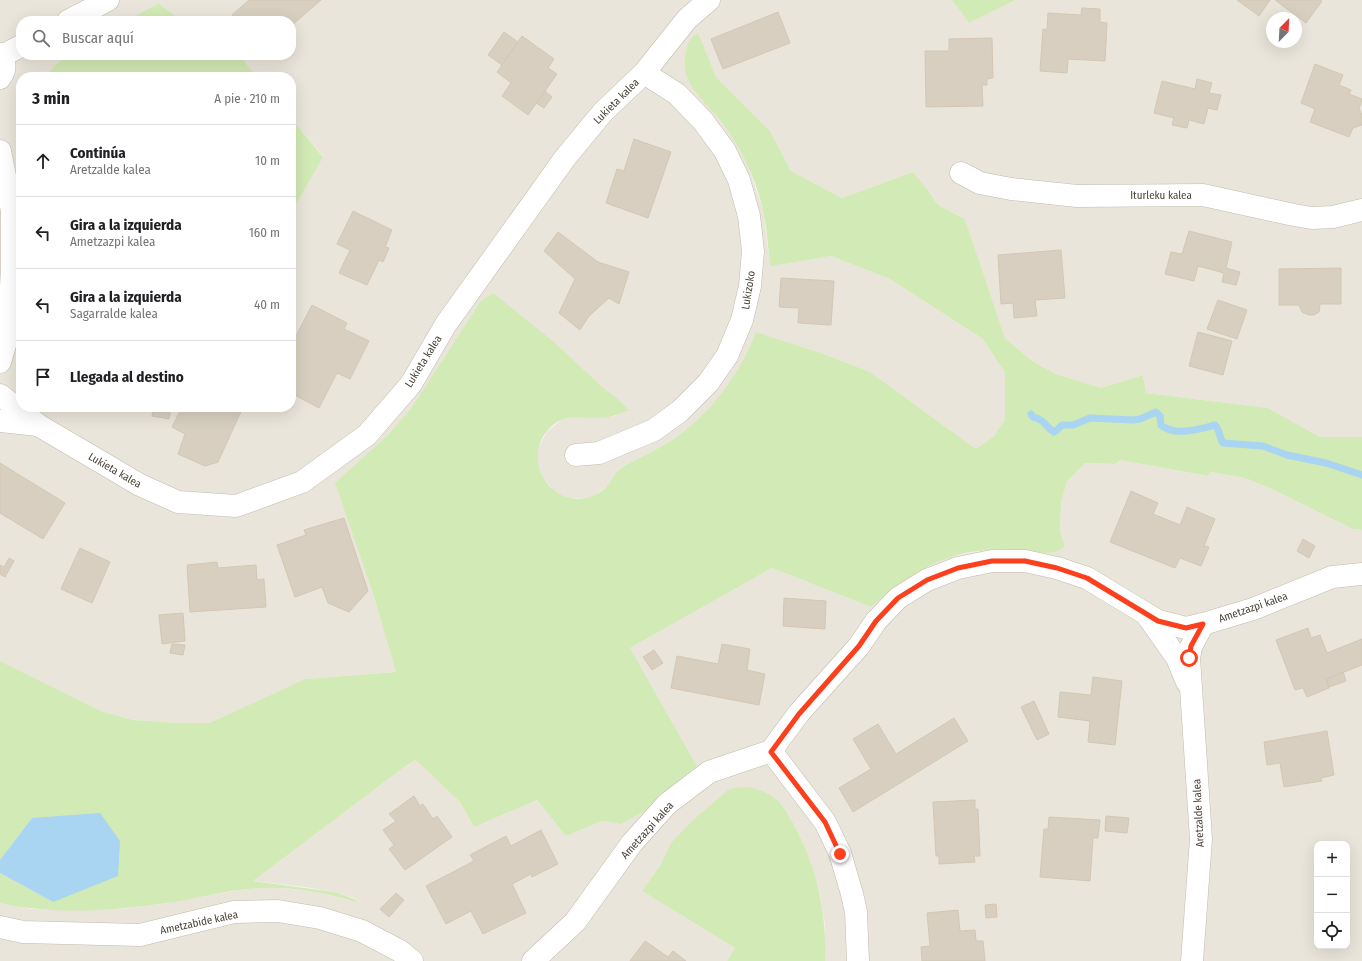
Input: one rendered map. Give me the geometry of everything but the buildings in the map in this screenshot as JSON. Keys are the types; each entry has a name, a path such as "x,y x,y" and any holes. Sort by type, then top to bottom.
{"street":[{"path":"78,16 108,0"},
{"name":"Lukieta kalea","path":"22,412 38,425 140,485 178,502 236,506 302,482 367,435 411,384 446,324 565,158 603,112 644,73 687,20 709,0"},
{"path":"0,78 4,68 4,62 1,55 16,48"},
{"name":"Lukizoko","path":"576,455 599,453 654,430 680,411 708,383 727,356 742,320 750,286 753,251 749,216 739,180 725,151 703,121 677,94 644,73"},
{"path":"0,151 12,211 12,270 8,335 0,362"},
{"name":"Iturleku kalea","path":"961,173 980,183 1011,189 1077,196 1203,195 1312,218 1333,217 1362,210"},
{"name":"Lukieta kalea","path":"0,395 16,408"},
{"name":"Lukieta kalea","path":"0,420 38,425"},
{"name":"Ametzazpi kalea","path":"533,961 575,922 632,843 667,804 709,772 771,752 799,714 859,646 876,621 898,598 927,580 958,568 992,561 1025,561 1057,568 1087,578 1158,621 1186,628 1253,609 1332,578 1362,574"},
{"name":"Aretzalde kalea","path":"1146,614 1177,658 1190,689"},
{"name":"Aretzalde kalea","path":"1192,961 1201,839 1189,658 1191,646 1203,624"},
{"path":"771,752 825,822 840,854 856,912 858,961"},
{"name":"Ametzabide kalea","path":"0,927 23,932 140,935 234,912 278,912 320,918 362,931 400,951 412,961"}],"shaded area":[{"path":"0,0 952,0 969,23 1016,0 1362,0 1362,437 1320,437 1268,408 1146,393 1143,375 1101,388 1056,374 1032,361 1005,338 965,219 940,206 913,172 842,198 791,171 770,131 716,77 697,34 695,92 711,108 725,126 748,166 763,210 770,265 831,256 890,279 983,339 1005,373 1005,419 994,436 976,449 870,372 824,354 756,333 750,349 733,378 723,393 700,418 658,449 619,469 611,483 596,495 588,498 569,498 553,490 541,475 538,467 538,448 547,432 561,420 570,417 580,416 600,418 615,416 628,409 601,386 480,302 412,407 386,437 371,587 396,672 305,679 209,723 133,720 101,711 0,661"},
{"path":"1120,460 1207,476 1210,472 1245,478 1272,489 1353,529 1362,530 1362,961 825,961 825,925 820,893 811,863 799,834 783,806 671,843 661,864 642,891 735,948 727,961 0,961 0,903 32,909 52,910 123,909 168,903 239,890 269,887 313,891 356,902 357,899 335,892 253,881 407,765 417,760 460,802 474,827 537,800 566,836 602,821 621,824 645,811 665,792 697,766 630,648 772,568 871,607 894,586 920,569 949,557 986,550 1041,553 1055,552 1065,546 1060,532 1061,503 1067,481 1085,463 1115,464"}],"green space":[{"path":"952,0 1016,0 969,23"},
{"path":"159,3 176,16 135,16"},
{"path":"698,33 716,77 770,131 791,171 842,198 913,172 940,206 965,219 1005,338 1032,361 1056,374 1101,388 1143,375 1146,393 1268,408 1320,437 1362,437 1362,530 1353,529 1272,489 1245,478 1210,472 1208,476 1120,460 1115,464 1085,463 1067,481 1061,503 1060,532 1065,546 1056,552 1045,553 987,550 953,556 924,568 911,576 871,607 772,568 630,648 697,766 665,792 645,811 621,824 602,821 566,836 537,800 474,827 460,802 416,760 407,765 253,881 335,892 357,900 356,902 313,891 283,888 254,888 230,891 176,902 104,910 41,909 0,903 0,873 53,902 32,818 0,860 0,661 101,711 133,720 179,723 209,723 305,679 396,672 371,587 335,483 386,437 412,407 480,302 493,293 555,343 629,410 604,418 576,417 564,419 553,425 542,438 538,452 539,466 544,479 553,489 565,496 579,499 595,495 608,485 618,470 622,467 674,439 690,427 729,384 756,332 824,354 870,372 976,449 994,436 1005,419 1005,373 983,339 890,279 831,256 770,266 763,211 753,177 737,145 724,125 694,90 687,77 685,63 687,48 691,38"},
{"path":"62,60 243,60 253,72 49,72"},
{"path":"296,124 323,157 296,204"},
{"path":"748,787 760,790 775,798 785,809 801,839 819,890 824,925 825,961 727,961 735,948 642,891 661,864 671,843 692,821 728,790"}],"water":[{"path":"100,813 120,841 118,876 53,902 0,873 0,860 32,818"}],"waterway":[{"path":"1031,414 1033,417 1043,421 1048,428 1054,432 1062,425 1073,425 1090,418 1133,420 1140,419 1156,412 1160,416 1161,425 1173,431 1187,431 1215,425 1223,443 1263,446 1287,455 1326,463 1362,475"}],"route":[{"path":"840,854 825,822 771,752 799,714 859,646 876,621 898,598 927,580 958,568 992,561 1025,561 1057,568 1087,578 1158,621 1186,628 1203,624 1191,646 1189,658"}]}
